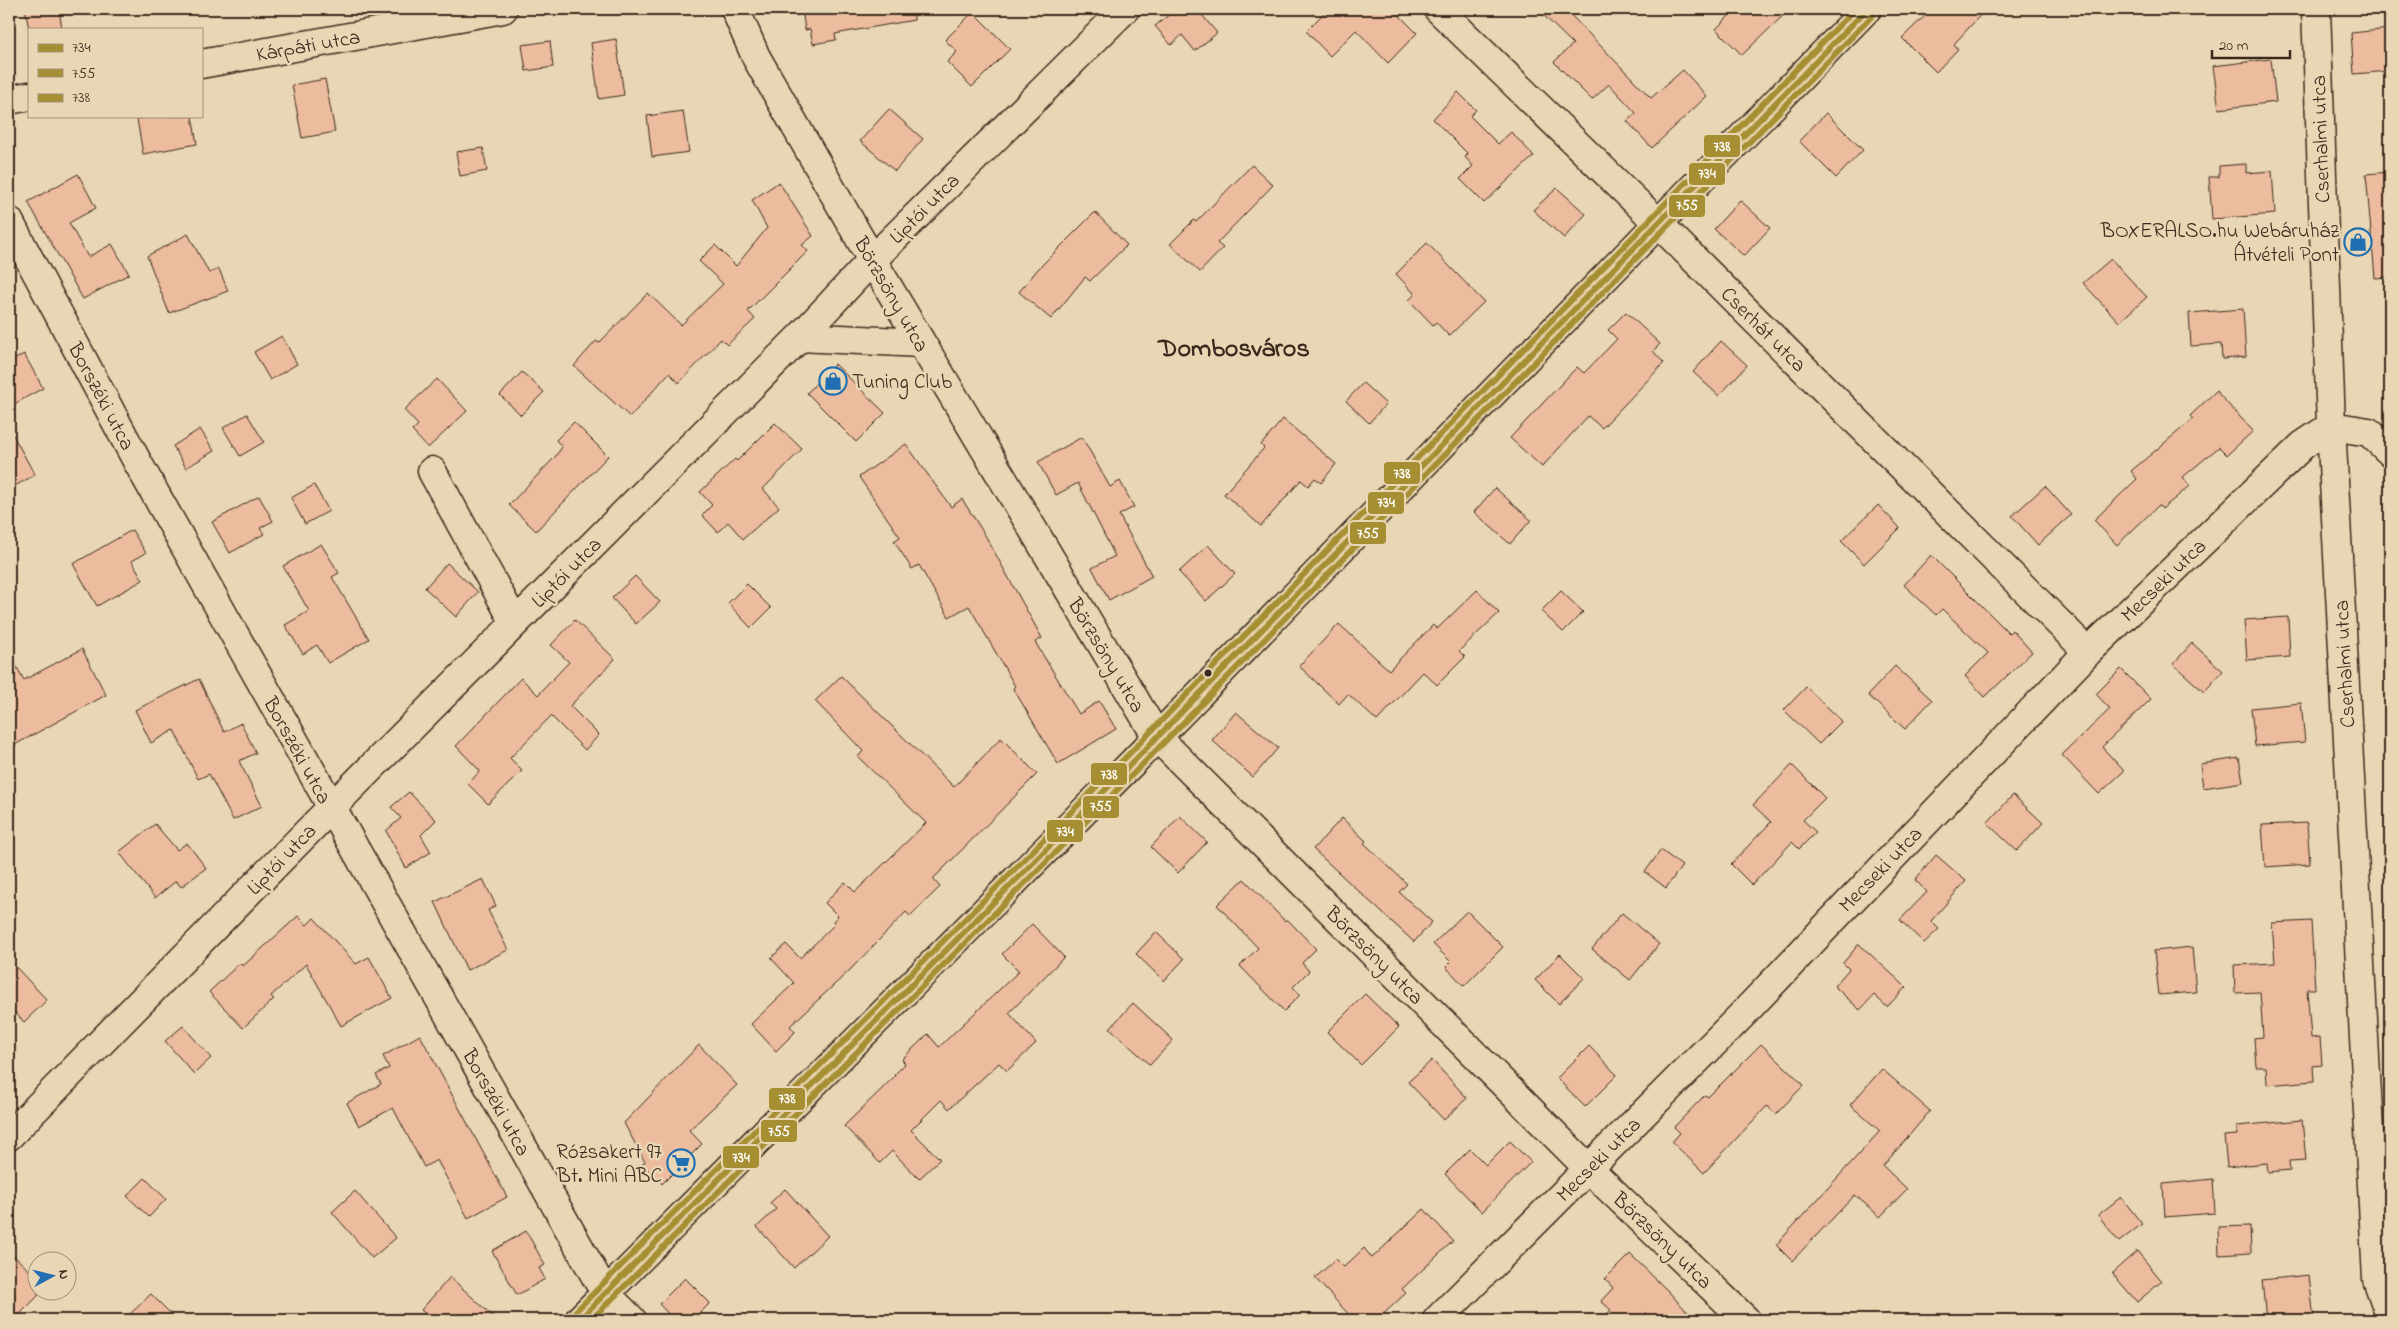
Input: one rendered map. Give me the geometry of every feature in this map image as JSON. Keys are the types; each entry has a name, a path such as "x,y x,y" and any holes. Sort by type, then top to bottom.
{"street":[{"name":"Kárpáti utca","path":"202,64 503,9"},
{"name":"Börzsöny utca","path":"735,9 756,57 872,260 1156,737 1589,1168 1746,1320"},
{"name":"Liptói utca","path":"9,1136 331,808 800,337 872,260 1125,9"},
{"name":"Cserhát utca","path":"1438,9 1657,222 2088,652"},
{"path":"579,1320 1156,737 1867,9"},
{"name":"Cserhalmi utca","path":"2316,16 2331,426 2377,1278 2386,1314"},
{"path":"9,100 28,96"},
{"name":"Borszéki utca","path":"9,221 138,463 605,1293 632,1320"},
{"path":"800,337 921,343"},
{"path":"2331,426 2369,432 2390,452"},
{"name":"Mecseki utca","path":"1436,1320 1741,1016 2088,652 2303,445 2331,426"},
{"path":"432,471 515,624"}],"building":[{"path":"25,9 59,9 62,28 29,28"},
{"path":"802,9 914,9 914,20 835,34 836,40 813,44 810,29 805,30"},
{"path":"1176,9 1197,9 1217,33 1195,51 1182,35 1171,45 1155,26"},
{"path":"1328,9 1393,9 1417,33 1388,63 1356,30 1330,56 1306,31"},
{"path":"1537,9 1565,9 1651,98 1683,70 1707,96 1652,148 1627,121 1636,113 1609,84 1592,100 1554,62 1573,44"},
{"path":"1736,9 1790,9 1742,55 1716,29"},
{"path":"1932,9 1986,9 1954,44 1958,49 1936,72 1902,38"},
{"path":"973,12 1010,49 972,87 947,62 957,52 945,40"},
{"path":"2390,29 2390,71 2354,74 2351,33"},
{"path":"616,39 624,95 599,99 591,43"},
{"path":"550,41 553,67 526,71 522,45"},
{"path":"2271,59 2276,102 2219,109 2213,66"},
{"path":"325,79 335,132 302,138 292,85"},
{"path":"1458,92 1476,110 1470,116 1498,144 1511,132 1534,156 1484,203 1460,179 1473,166 1465,157 1468,154 1433,119"},
{"path":"889,109 923,139 895,171 860,141"},
{"path":"683,111 689,152 652,157 647,116"},
{"path":"1826,113 1863,150 1836,178 1799,141"},
{"path":"192,118 197,144 143,154 137,119"},
{"path":"483,148 487,171 460,176 456,152"},
{"path":"2246,164 2246,173 2272,171 2275,214 2212,219 2209,177 2219,177 2219,166"},
{"path":"1252,165 1273,185 1217,243 1223,248 1200,272 1170,244 1194,220 1196,222"},
{"path":"2390,172 2390,277 2375,278 2366,174"},
{"path":"78,174 96,208 69,223 88,257 112,244 129,274 83,299 28,202"},
{"path":"779,182 813,236 802,245 808,251 748,311 755,319 727,345 721,339 679,383 669,373 630,417 574,366 596,341 599,343 648,293 681,325 723,284 699,261 715,245 736,266 767,228 752,200"},
{"path":"1557,188 1586,214 1564,238 1533,210"},
{"path":"1740,200 1770,228 1744,256 1714,229"},
{"path":"1095,212 1127,245 1090,281 1085,277 1051,319 1019,292 1038,269"},
{"path":"188,234 209,273 219,269 228,291 169,313 147,256"},
{"path":"1427,243 1484,302 1449,336 1436,322 1433,325 1409,300 1415,294 1396,274"},
{"path":"2111,259 2147,297 2119,322 2083,283"},
{"path":"2243,309 2246,357 2222,359 2221,344 2191,346 2189,313"},
{"path":"1626,312 1660,344 1653,351 1664,363 1602,428 1588,416 1542,467 1510,438 1577,367 1584,373 1617,339 1608,330"},
{"path":"282,336 297,364 270,380 254,352"},
{"path":"1721,341 1747,365 1719,396 1693,372"},
{"path":"24,354 43,388 9,407 9,363"},
{"path":"835,364 885,413 856,442 807,393"},
{"path":"522,372 544,392 521,415 500,395"},
{"path":"437,379 467,411 428,448 412,431 418,425 404,410"},
{"path":"1363,383 1386,404 1369,423 1346,401"},
{"path":"2216,391 2253,431 2227,455 2219,447 2183,477 2190,486 2162,509 2159,505 2117,545 2094,520 2137,479 2131,471 2193,419 2190,416"},
{"path":"247,414 264,442 240,456 223,428"},
{"path":"1283,419 1336,464 1321,483 1315,478 1308,486 1301,480 1261,526 1224,494 1264,448 1261,445"},
{"path":"574,422 608,456 536,531 509,505 555,457 562,447 556,440"},
{"path":"775,423 802,449 763,489 779,507 743,539 728,522 718,532 702,515 712,505 700,492 735,459 737,461"},
{"path":"9,428 35,475 9,489"},
{"path":"200,429 214,451 186,468 173,446"},
{"path":"1082,437 1110,487 1120,481 1134,507 1119,515 1152,576 1109,600 1092,568 1115,556 1078,483 1056,495 1038,462"},
{"path":"906,444 951,507 962,499 985,535 1042,638 1035,642 1079,714 1099,701 1116,729 1058,764 1013,688 1015,686 969,606 949,617 919,565 912,569 894,541 900,537 859,477"},
{"path":"314,485 329,511 305,524 291,498"},
{"path":"2045,486 2071,515 2038,545 2012,516"},
{"path":"1495,488 1531,520 1510,544 1474,512"},
{"path":"259,496 273,521 260,528 264,534 230,553 212,522"},
{"path":"1878,505 1900,528 1864,564 1841,541"},
{"path":"132,530 146,553 132,561 143,580 97,606 73,564"},
{"path":"321,544 339,573 332,577 369,639 328,663 317,645 303,654 285,625 309,611 283,566"},
{"path":"1208,545 1235,574 1206,601 1179,572"},
{"path":"1931,555 2009,633 2012,630 2032,652 1985,697 1965,676 1988,653 1942,609 1936,615 1904,585"},
{"path":"447,563 478,592 456,617 425,588"},
{"path":"635,576 660,602 636,624 612,598"},
{"path":"747,584 771,608 751,628 728,603"},
{"path":"1477,590 1499,613 1459,651 1465,657 1437,685 1423,672 1377,721 1348,694 1339,704 1299,666 1339,624 1389,670 1433,625 1437,629"},
{"path":"1561,591 1583,612 1563,632 1541,611"},
{"path":"2288,617 2290,657 2247,660 2244,620"},
{"path":"575,620 615,659 570,706 599,735 585,750 551,716 510,758 522,771 488,804 468,784 480,771 456,746 521,678 538,695 569,662 551,645"},
{"path":"2192,643 2223,671 2204,692 2173,664"},
{"path":"82,649 106,695 9,748 9,653 24,680"},
{"path":"1895,666 1932,700 1905,729 1868,695"},
{"path":"2121,669 2151,699 2102,747 2124,771 2099,794 2062,755 2110,709 2096,694"},
{"path":"841,676 954,787 1001,738 1037,774 933,879 940,887 910,916 906,912 849,971 790,1026 795,1032 776,1051 751,1024 794,983 771,958 786,944 800,958 835,924 833,921 838,916 825,903 845,882 855,892 926,823 858,757 863,751 815,701"},
{"path":"199,679 224,732 241,723 256,753 239,761 262,806 233,820 209,774 198,779 174,730 151,743 135,710"},
{"path":"1806,687 1842,721 1819,744 1784,710"},
{"path":"2301,703 2305,742 2255,746 2251,708"},
{"path":"1236,712 1278,748 1253,777 1212,740"},
{"path":"2239,758 2243,782 2203,788 2200,764"},
{"path":"1792,765 1825,798 1803,820 1816,832 1799,849 1792,842 1752,885 1731,864 1771,822 1753,805"},
{"path":"409,792 436,820 421,835 431,852 406,868 386,831 401,818 391,807"},
{"path":"2013,795 2043,823 2017,851 1987,823"},
{"path":"1180,816 1207,842 1178,873 1151,847"},
{"path":"1342,818 1366,841 1364,843 1407,884 1399,892 1432,922 1414,942 1313,849"},
{"path":"2307,823 2310,864 2265,867 2262,825"},
{"path":"155,824 177,850 187,843 206,868 181,887 176,881 155,898 119,852"},
{"path":"1661,850 1682,866 1666,888 1645,872"},
{"path":"1936,855 1966,881 1931,921 1939,929 1924,943 1900,920 1927,892 1915,880"},
{"path":"483,879 496,906 488,910 508,950 467,970 435,902"},
{"path":"1244,879 1285,921 1287,919 1316,949 1302,963 1309,971 1293,987 1300,995 1284,1011 1240,966 1258,948 1217,905"},
{"path":"1467,911 1503,947 1464,986 1446,967 1451,962 1433,944"},
{"path":"1622,913 1659,944 1630,980 1592,949"},
{"path":"298,916 307,925 314,918 356,964 369,957 392,998 341,1026 306,964 271,996 274,999 243,1028 209,992 240,963 243,966"},
{"path":"2311,921 2315,989 2307,989 2311,1038 2320,1037 2322,1065 2313,1066 2314,1081 2267,1085 2266,1067 2256,1067 2254,1038 2263,1037 2260,992 2235,993 2234,965 2275,963 2272,923"},
{"path":"1032,924 1064,957 1009,1013 1036,1043 1007,1071 999,1063 949,1109 941,1100 911,1130 940,1159 919,1179 892,1151 880,1163 844,1126 895,1076 905,1064 902,1059 928,1034 939,1047 1019,971 1002,954"},
{"path":"1156,932 1184,959 1164,981 1136,954"},
{"path":"1859,944 1906,987 1887,1007 1874,995 1860,1010 1834,986 1849,969 1843,963"},
{"path":"2192,947 2196,992 2159,995 2154,951"},
{"path":"1560,954 1584,978 1559,1004 1535,980"},
{"path":"9,960 47,1000 24,1022 9,1006"},
{"path":"1365,994 1399,1027 1361,1065 1327,1032"},
{"path":"1133,1003 1173,1040 1150,1065 1110,1028"},
{"path":"183,1026 211,1058 194,1074 165,1041"},
{"path":"420,1035 507,1197 468,1218 437,1160 424,1167 393,1108 359,1126 347,1103 381,1084 376,1075 389,1068 383,1056"},
{"path":"1761,1044 1804,1085 1776,1114 1767,1106 1704,1173 1672,1142 1680,1133 1674,1127 1705,1095 1708,1097"},
{"path":"699,1045 737,1085 689,1130 702,1144 662,1184 642,1164 645,1162 624,1123"},
{"path":"1589,1046 1617,1075 1585,1107 1557,1078"},
{"path":"1432,1060 1467,1098 1444,1120 1408,1082"},
{"path":"1882,1069 1930,1111 1883,1166 1907,1189 1880,1217 1855,1195 1792,1261 1776,1245 1880,1131 1850,1105"},
{"path":"2302,1120 2306,1160 2289,1161 2290,1170 2268,1172 2267,1163 2227,1167 2224,1136 2237,1135 2237,1126"},
{"path":"1510,1141 1531,1162 1482,1212 1445,1174 1470,1149 1486,1165"},
{"path":"145,1178 166,1199 149,1217 127,1196"},
{"path":"2213,1179 2215,1213 2165,1217 2163,1184"},
{"path":"785,1189 828,1236 794,1268 757,1227 776,1209 770,1203"},
{"path":"355,1191 396,1238 372,1258 332,1212"},
{"path":"2121,1197 2142,1224 2119,1242 2098,1215"},
{"path":"1424,1209 1453,1241 1402,1289 1406,1293 1377,1320 1354,1320 1315,1278 1336,1259 1344,1267 1364,1248 1372,1258"},
{"path":"2250,1226 2251,1253 2219,1255 2218,1227"},
{"path":"526,1231 545,1265 539,1268 545,1279 517,1295 492,1251"},
{"path":"9,1251 28,1269 28,1302 32,1302 14,1320 9,1320"},
{"path":"2137,1251 2162,1281 2137,1302 2112,1273"},
{"path":"1630,1254 1695,1320 1601,1320 1611,1310 1601,1301 1613,1288 1605,1279"},
{"path":"2309,1275 2314,1320 2266,1320 2262,1280"},
{"path":"450,1277 497,1320 433,1320 421,1310"},
{"path":"685,1278 710,1303 693,1320 674,1320 659,1304"},
{"path":"151,1294 177,1320 124,1320"}],"transit line":[{"name":"738","path":"573,1314 1128,755 1855,9"},
{"name":"734","path":"579,1320 1134,761 1867,9"},
{"name":"755","path":"591,1320 1140,767 1873,15"}],"place":[{"name":"BOXERALSO.hu Webáruház Átvételi Pont","path":"2358,242"},
{"name":"Tuning Club","path":"833,381"},
{"name":"Rózsakert 97 Bt. Mini ABC","path":"681,1163"}],"district":[{"name":"Dombosváros","path":"1234,347"}]}
